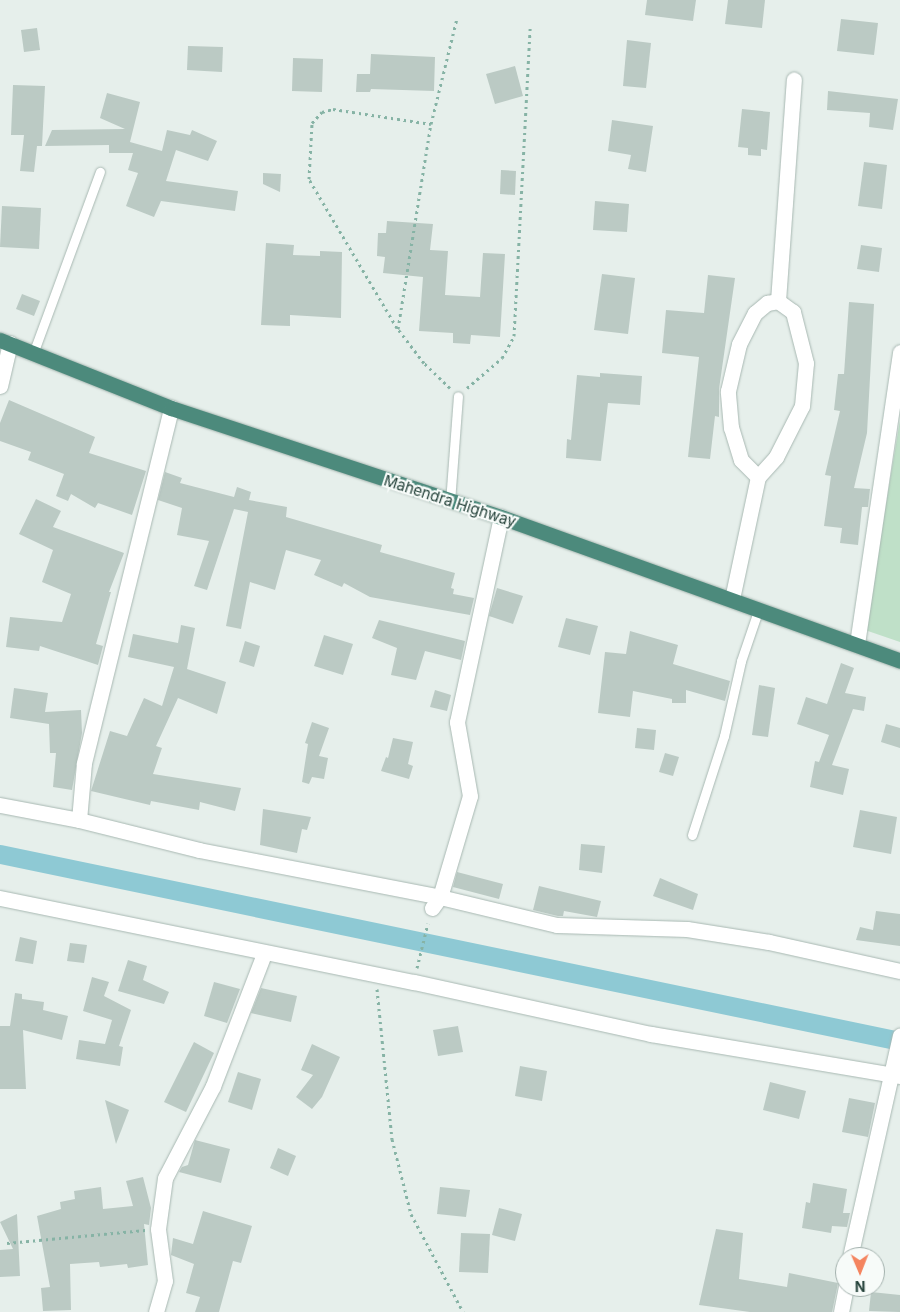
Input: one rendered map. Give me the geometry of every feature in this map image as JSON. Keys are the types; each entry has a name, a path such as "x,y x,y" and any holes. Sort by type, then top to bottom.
{"highway":[{"name":"Mahendra Highway","path":"5,341 34,351 171,408 500,518 759,608 900,661"}],"street":[{"path":"778,301 794,80"},
{"path":"732,599 758,477 776,456 802,406 806,362 793,312 778,301 768,303 756,313 739,344 728,391 731,428 741,460 758,477"},
{"path":"0,386 5,341"},
{"path":"857,644 900,352"},
{"path":"79,820 84,763 171,408"},
{"path":"436,902 470,796 456,722 500,518"},
{"path":"0,805 79,820 199,850 436,902 557,925 687,929 769,942 900,971"},
{"path":"0,898 264,954 376,974 652,1034 895,1074"},
{"path":"156,1312 165,1281 158,1229 165,1178 213,1086 264,954"},
{"path":"852,1247 895,1074 894,1054 900,1036"},
{"path":"841,1312 844,1297"}],"lane":[{"path":"34,351 100,172"},
{"path":"450,502 458,396"},
{"path":"692,836 724,736 741,661 759,608"}],"path":[{"path":"398,328 431,124 457,18"},
{"path":"431,124 332,109 322,112 312,123 310,179 398,328 424,363 458,396 502,358 514,336 530,28"},
{"path":"417,967 436,902"},
{"path":"376,974 392,1139 411,1214 463,1312"},
{"path":"7,1243 158,1229"}],"green space":[{"path":"900,420 900,642 865,630"}],"building":[{"path":"647,0 696,0 693,21 645,15"},
{"path":"728,0 765,0 762,28 725,24"},
{"path":"841,19 878,23 874,55 837,51"},
{"path":"37,28 40,50 24,52 21,30"},
{"path":"627,40 651,43 646,88 623,86"},
{"path":"188,46 223,47 222,72 187,70"},
{"path":"371,54 435,57 434,91 371,89 370,92 356,92 357,74 370,74"},
{"path":"293,58 323,59 322,92 292,91"},
{"path":"515,66 523,96 495,104 486,74"},
{"path":"13,85 45,86 42,146 37,146 34,172 20,171 24,135 11,135"},
{"path":"828,91 898,99 893,130 869,127 870,113 827,110"},
{"path":"107,93 140,102 130,142 162,151 167,130 190,135 192,130 217,141 208,161 176,150 166,181 238,191 235,211 161,201 154,217 126,206 138,173 128,170 133,153 109,153 109,145 45,146 52,130 125,129 100,118"},
{"path":"742,109 770,112 767,150 761,149 761,156 748,155 748,148 738,147"},
{"path":"612,120 653,126 646,172 628,169 631,155 608,151"},
{"path":"864,162 887,165 882,209 858,206"},
{"path":"501,170 516,171 515,195 500,194"},
{"path":"263,173 281,174 280,192 263,184"},
{"path":"595,201 629,204 627,232 593,230"},
{"path":"2,206 41,208 39,249 0,247"},
{"path":"387,221 433,224 430,250 448,251 445,295 480,297 483,253 505,254 500,337 471,335 470,344 453,343 453,333 419,331 423,277 383,273 385,257 377,256 378,233 386,233"},
{"path":"266,243 294,245 293,255 320,256 320,251 342,252 341,318 290,315 290,326 261,325"},
{"path":"861,245 882,248 879,272 857,269"},
{"path":"602,274 635,278 628,334 594,330"},
{"path":"708,275 735,278 719,389 719,417 715,416 710,459 688,457 699,357 662,353 666,310 704,313"},
{"path":"22,294 40,301 34,316 16,309"},
{"path":"849,302 874,304 867,433 854,488 870,489 868,507 862,507 858,545 840,543 842,528 824,526 831,476 825,475 840,411 834,410 838,374 844,374"},
{"path":"600,373 642,376 640,405 608,403 601,461 566,458 567,439 571,440 577,375 600,377"},
{"path":"9,400 95,437 89,453 146,471 132,515 98,503 95,508 71,494 68,501 56,496 64,474 28,460 31,452 0,441 0,423"},
{"path":"165,472 182,478 180,483 234,497 237,487 251,492 249,500 287,507 286,517 382,545 380,552 455,573 451,588 454,589 453,594 474,598 470,615 370,597 344,583 342,587 314,575 321,560 286,550 275,590 250,582 241,629 226,626 248,512 234,509 207,590 194,586 209,541 177,535 182,508 158,500"},
{"path":"36,499 61,511 53,527 124,553 109,592 111,592 96,644 103,646 98,665 40,646 39,651 6,647 10,617 62,622 71,594 42,582 53,550 19,534"},
{"path":"497,588 523,596 513,624 489,616"},
{"path":"566,618 598,626 590,655 558,647"},
{"path":"379,620 465,641 461,660 425,651 416,680 391,675 397,648 372,638"},
{"path":"181,625 195,628 187,669 226,682 217,714 178,698 156,746 162,748 153,774 241,788 235,811 200,802 199,810 151,801 150,805 91,791 110,731 127,736 144,698 162,706 174,667 128,657 133,634 178,643"},
{"path":"630,631 678,645 673,664 730,681 725,701 686,690 686,703 672,703 672,699 633,691 630,717 598,713 605,652 626,654"},
{"path":"324,635 353,644 343,675 314,666"},
{"path":"245,641 260,646 254,667 239,662"},
{"path":"841,663 854,668 845,693 866,697 864,711 853,709 832,765 849,769 843,795 810,787 815,761 819,762 829,735 797,724 806,697 827,704"},
{"path":"759,685 775,688 768,737 752,735"},
{"path":"14,688 48,693 45,712 81,710 82,733 72,790 53,787 56,753 50,753 49,724 10,718"},
{"path":"435,690 451,695 447,711 430,707"},
{"path":"312,722 329,728 319,756 328,758 324,779 312,777 309,784 302,782 308,744 305,743"},
{"path":"886,724 900,728 900,748 881,742"},
{"path":"637,728 656,730 654,750 635,748"},
{"path":"393,738 413,742 408,764 413,766 409,779 381,771 386,757 388,758"},
{"path":"665,753 679,757 673,776 659,772"},
{"path":"263,809 311,817 307,830 302,829 297,853 260,845"},
{"path":"860,810 897,817 891,854 853,847"},
{"path":"581,844 605,846 602,873 579,870"},
{"path":"457,872 503,884 499,899 453,887"},
{"path":"660,878 698,894 693,910 653,896"},
{"path":"539,886 601,901 597,917 564,911 563,916 558,916 533,910"},
{"path":"876,911 900,914 900,946 856,940 860,927 873,930"},
{"path":"20,937 37,941 33,964 15,961"},
{"path":"70,943 87,945 84,963 67,961"},
{"path":"128,960 147,966 143,980 169,992 164,1004 118,991"},
{"path":"92,977 109,982 104,996 131,1010 119,1046 123,1047 120,1066 76,1059 79,1040 105,1044 112,1020 83,1011"},
{"path":"214,982 240,989 227,1023 204,1016"},
{"path":"261,988 297,996 291,1022 251,1013"},
{"path":"15,993 22,994 22,999 44,1002 43,1010 68,1016 62,1040 23,1030 26,1089 0,1089 0,1026 10,1026"},
{"path":"458,1026 463,1052 438,1056 433,1030"},
{"path":"194,1042 214,1053 186,1112 164,1102"},
{"path":"312,1044 340,1057 322,1097 312,1109 296,1097 313,1075 301,1070"},
{"path":"520,1066 547,1071 542,1101 515,1096"},
{"path":"238,1072 261,1079 252,1110 228,1102"},
{"path":"770,1082 806,1091 799,1119 763,1110"},
{"path":"849,1098 875,1103 868,1137 842,1132"},
{"path":"105,1100 129,1110 116,1144"},
{"path":"195,1140 230,1149 221,1183 179,1172 182,1167 188,1165"},
{"path":"278,1148 296,1156 288,1176 270,1168"},
{"path":"143,1177 151,1208 149,1225 144,1224 148,1265 128,1268 127,1264 100,1267 99,1262 70,1264 71,1310 43,1311 41,1288 50,1287 37,1216 61,1209 60,1202 75,1199 74,1191 101,1187 103,1209 133,1206 126,1181"},
{"path":"813,1183 847,1189 843,1213 850,1213 847,1227 832,1226 831,1233 802,1228 806,1202 810,1203"},
{"path":"440,1187 470,1190 466,1217 437,1214"},
{"path":"499,1208 522,1214 515,1241 492,1235"},
{"path":"203,1211 252,1226 241,1263 233,1261 219,1312 195,1312 200,1297 186,1293 194,1264 171,1255 173,1238 193,1244"},
{"path":"17,1214 20,1276 0,1277 0,1250 13,1249 0,1222"},
{"path":"716,1229 743,1233 739,1279 787,1287 789,1273 835,1282 835,1297 832,1312 750,1312 699,1305"},
{"path":"461,1233 490,1234 488,1273 459,1272"},
{"path":"885,1293 900,1295 900,1312 869,1311 870,1297 885,1297"}],"waterway":[{"path":"0,854 900,1041"}]}
